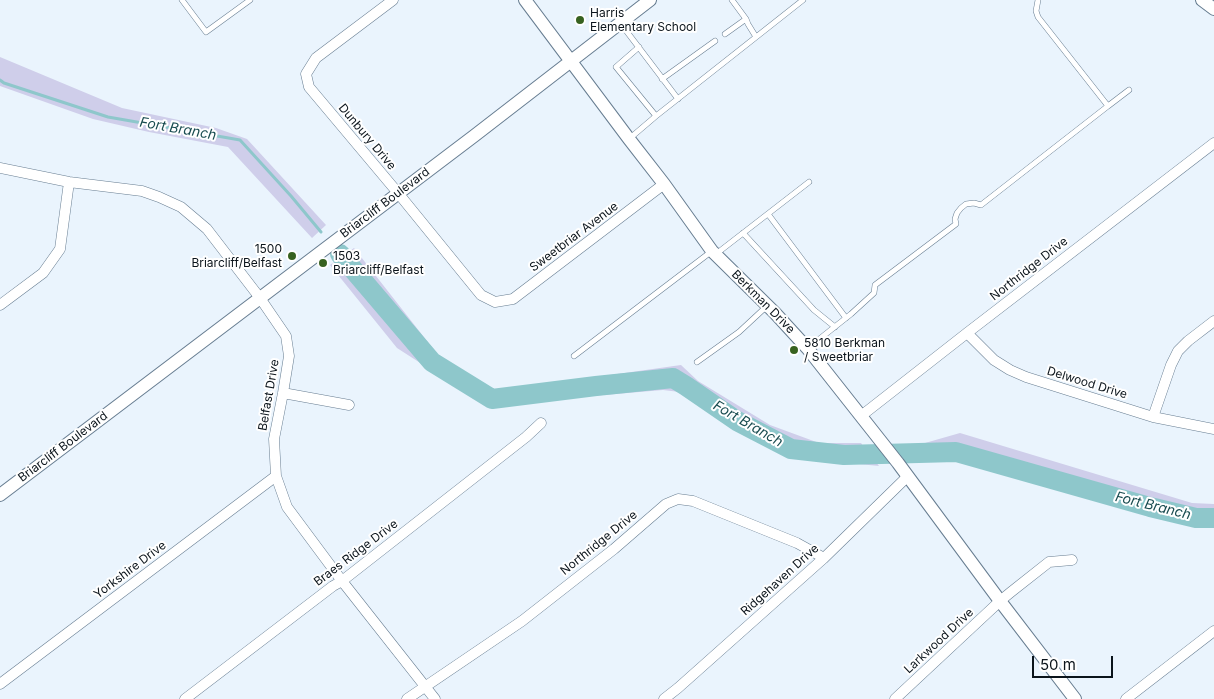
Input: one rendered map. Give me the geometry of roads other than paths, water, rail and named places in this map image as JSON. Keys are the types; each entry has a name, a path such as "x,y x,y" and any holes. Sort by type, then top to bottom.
{"street":[{"name":"Dunbury Drive","path":"393,0 316,58 306,74 309,87 481,295 495,302"},
{"name":"Berkman Drive","path":"525,0 714,253 808,349 908,476 1075,699"},
{"name":"Briarcliff Boulevard","path":"0,495 650,0"},
{"path":"1202,0 1214,9"},
{"name":"Northridge Drive","path":"861,416 1214,142"},
{"name":"Belfast Drive","path":"0,168 70,182 142,191 181,207 207,229 260,298 286,336 289,356 274,439 276,476 287,508 435,699"},
{"path":"0,305 43,273 60,249 70,182"},
{"name":"Sweetbriar Avenue","path":"495,302 513,299 664,184"},
{"path":"1152,417 1171,364 1178,351 1214,321"},
{"name":"Delwood Drive","path":"967,333 994,360 1026,377 1152,417 1214,429"},
{"path":"283,393 349,405"},
{"name":"Braes Ridge Drive","path":"185,699 342,581 541,424"},
{"name":"Yorkshire Drive","path":"0,684 276,476"},
{"name":"Ridgehaven Drive","path":"664,699 824,558 908,476"},
{"name":"Northridge Drive","path":"407,699 522,620 614,549 666,504 678,499 694,501 797,543 824,558"},
{"name":"Larkwood Drive","path":"895,699 1000,601 1049,562 1072,560"},
{"path":"1126,699 1214,631"}],"lane":[{"path":"182,0 206,32 250,0"},
{"path":"732,0 756,37"},
{"path":"629,139 804,0"},
{"path":"1038,0 1036,11 1038,17 1108,106"},
{"path":"725,34 746,19"},
{"path":"621,23 678,99"},
{"path":"662,78 715,41"},
{"path":"639,47 616,67 656,116"},
{"path":"808,349 874,294 876,285 956,224 956,213 966,204 974,203 981,205 1129,90"},
{"path":"574,356 743,233 809,182"},
{"path":"768,214 846,318"},
{"path":"743,233 814,310 835,327"},
{"path":"697,362 739,332 767,305"}],"waterway":[{"name":"Fort Branch","path":"0,80 4,83 108,117 240,140 321,232"},
{"name":"Fort Branch","path":"340,254 432,362 492,399 673,378 737,421 791,449 844,455 956,452 1150,507 1196,518 1214,518"}],"place":[{"name":"Harris Elementary School","path":"580,20"},
{"name":"1500 Briarcliff/Belfast","path":"292,256"},
{"name":"1503 Briarcliff/Belfast","path":"323,263"},
{"name":"5810 Berkman / Sweetbriar","path":"794,350"}]}
